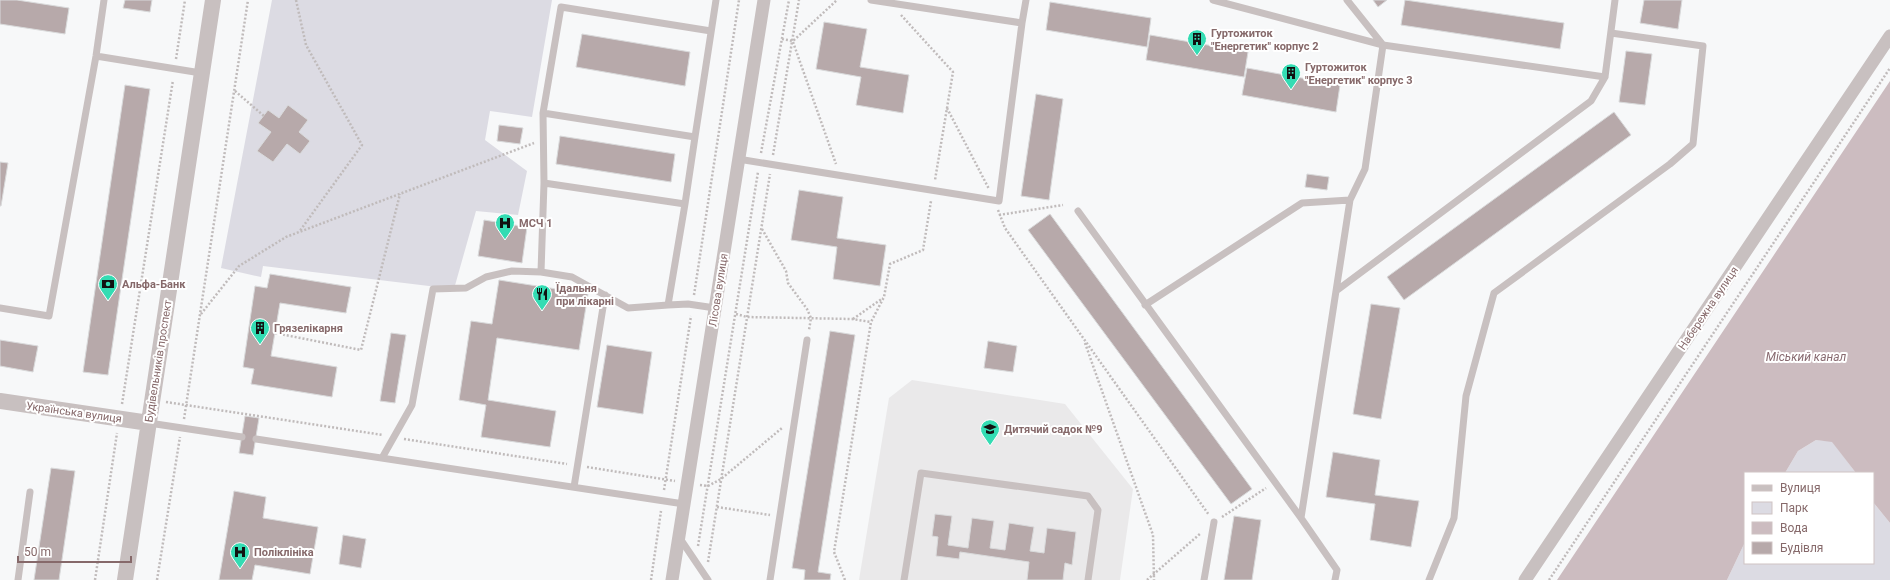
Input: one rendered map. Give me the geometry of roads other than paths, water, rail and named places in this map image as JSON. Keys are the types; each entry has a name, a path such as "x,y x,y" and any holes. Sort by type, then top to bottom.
{"street":[{"name":"Будівельників проспект","path":"125,580 213,0"},
{"name":"Лісова вулиця","path":"672,580 764,0"},
{"name":"Набережна вулиця","path":"1525,580 1890,36"},
{"name":"Українська вулиця","path":"0,401 149,423"}],"lane":[{"path":"0,308 49,316 96,56 104,0"},
{"path":"668,305 716,0"},
{"path":"871,0 1022,23"},
{"path":"738,159 999,201 1026,0"},
{"path":"1213,0 1383,45 1604,77"},
{"path":"1301,518 1350,200 1365,169 1383,45 1347,0"},
{"path":"1336,290 1591,101 1604,77 1615,0"},
{"path":"541,272 544,182 543,113 561,8 711,31"},
{"path":"1430,580 1454,518 1466,396 1494,293 1670,164 1693,144 1703,46 1611,33"},
{"path":"96,56 201,73"},
{"path":"543,113 695,137"},
{"path":"544,182 685,204"},
{"path":"1145,304 1302,203 1350,200"},
{"path":"1078,212 1301,518 1337,570 1336,580"},
{"path":"382,458 412,405 433,289 466,288 486,277 512,271 541,272 572,277 628,308 692,305 715,308"},
{"path":"574,487 605,295"},
{"path":"770,580 807,340"},
{"path":"149,423 242,437"},
{"path":"256,439 684,504"},
{"path":"904,580 921,472 1088,496 1098,510 1088,580"},
{"path":"18,580 30,492"},
{"path":"1204,580 1214,522"},
{"path":"679,536 707,578"}],"water":[{"name":"Міський канал","path":"1890,81 1890,523 1874,503 1874,472 1855,472 1832,442 1816,440 1798,451 1786,472 1744,472 1744,544 1727,580 1557,580"}],"place":[{"name":"Гуртожиток \"Енергетик\" корпус 2","path":"1197,56"},
{"name":"Гуртожиток \"Енергетик\" корпус 3","path":"1291,90"},
{"name":"МСЧ 1","path":"505,240"},
{"name":"Альфа-Банк","path":"108,301"},
{"name":"Їдальня при лікарні","path":"542,311"},
{"name":"Грязелікарня","path":"260,345"},
{"name":"Дитячий садок №9","path":"990,446"},
{"name":"Поліклініка","path":"240,569"}]}
